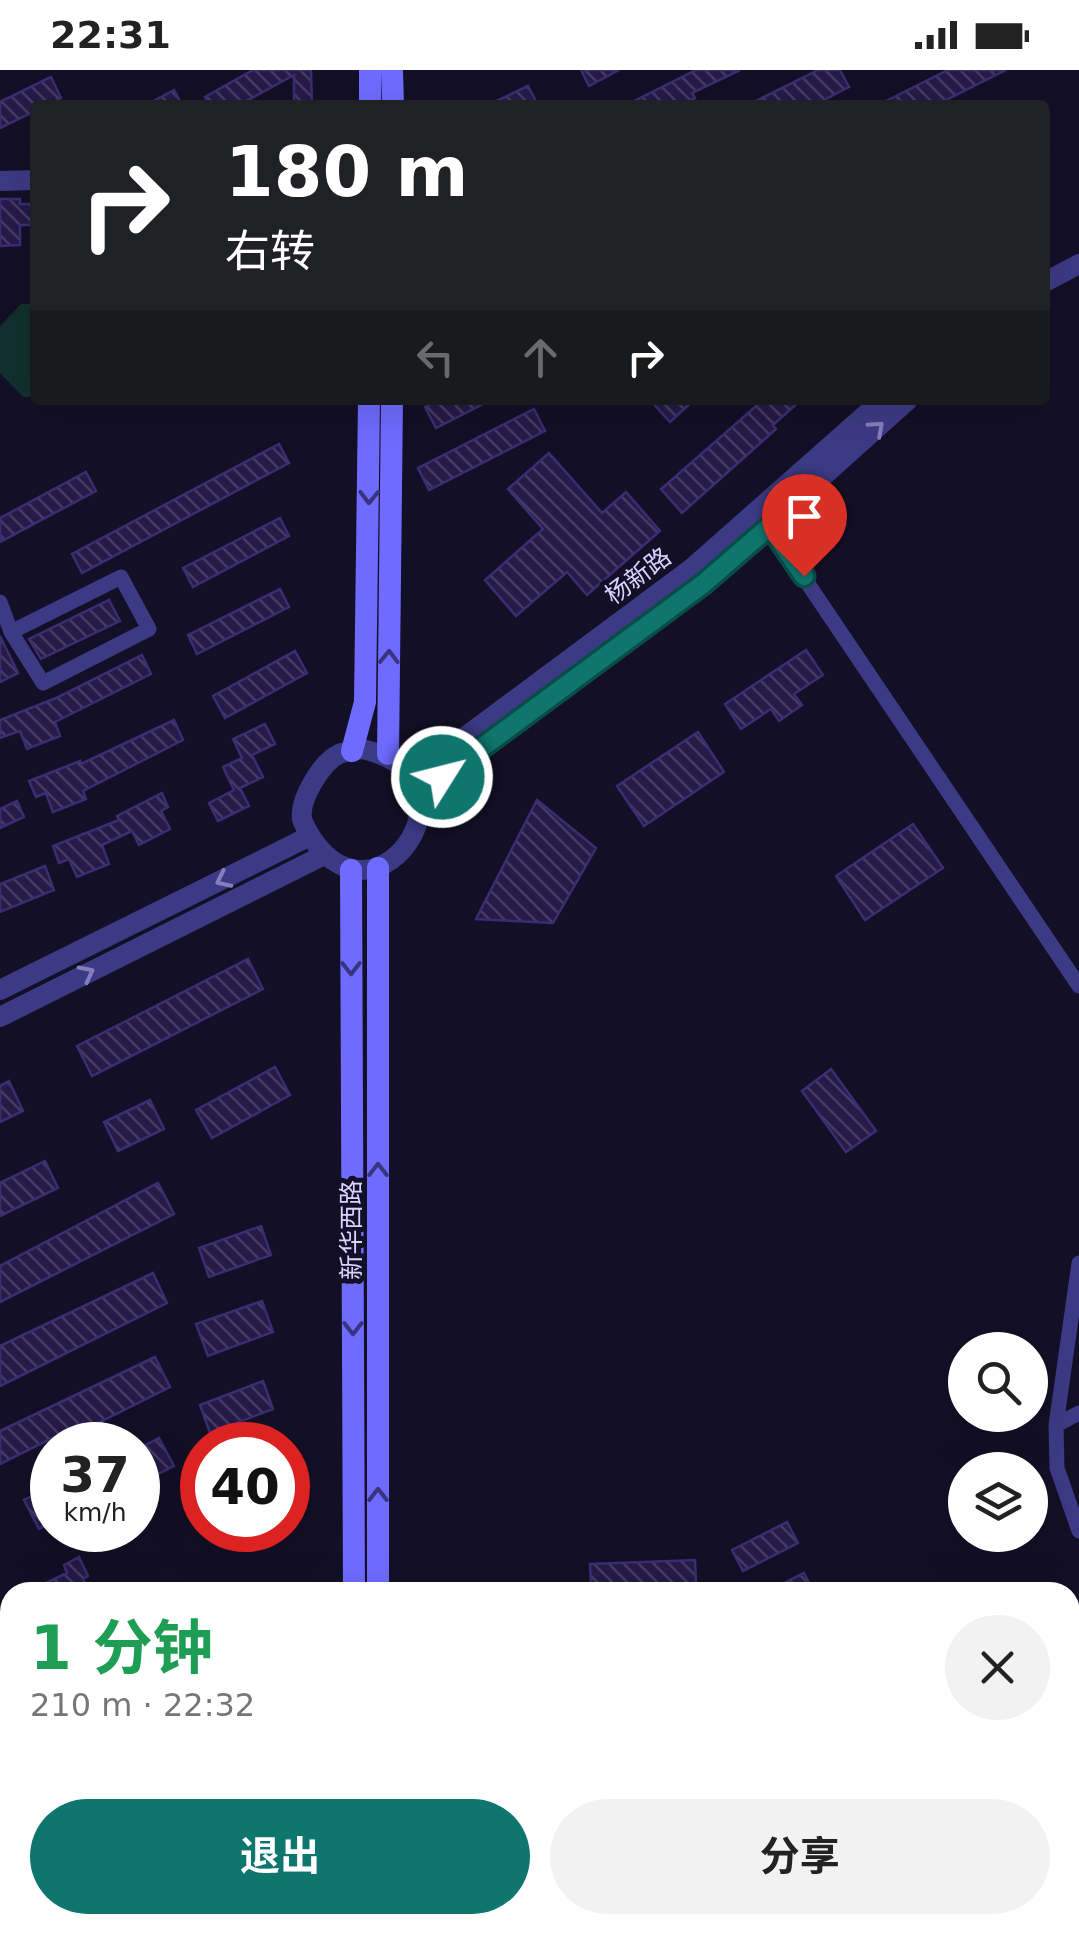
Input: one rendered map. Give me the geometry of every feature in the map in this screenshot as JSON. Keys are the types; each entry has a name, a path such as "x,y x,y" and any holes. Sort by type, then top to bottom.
{"main road":[{"path":"370,70 370,100"},
{"path":"392,70 392,100"},
{"path":"352,751 365,702 369,405"},
{"path":"388,754 392,405"},
{"name":"新华西路","path":"378,868 378,1582"},
{"name":"新华西路","path":"351,870 354,1582"}],"street":[{"path":"0,181 30,180"},
{"path":"1050,279 1079,264"},
{"path":"1050,292 1079,280"},
{"name":"杨新路","path":"762,518 877,405"},
{"name":"杨新路","path":"414,785 762,518 902,405"},
{"path":"762,518 1079,986"},
{"path":"0,602 11,632 43,683 149,630 122,577 11,632"},
{"path":"362,748 388,754 414,785 419,821 408,847 378,868 351,870 324,854 310,836 302,817 307,794 336,755 362,748"},
{"path":"0,990 310,836"},
{"path":"0,1016 324,854"},
{"path":"1079,1264 1056,1425 1056,1468 1079,1531"},
{"path":"1056,1425 1079,1414"}],"green space":[{"path":"21,304 30,304 30,397 23,397 0,373 0,326"}],"building":[{"path":"253,70 311,70 312,100 294,100 294,75 248,100 205,97"},
{"path":"581,70 619,70 589,86"},
{"path":"696,70 740,70 692,93 695,98 691,100 636,100"},
{"path":"818,70 840,70 849,87 824,100 758,100"},
{"path":"948,70 1006,70 946,100 888,100"},
{"path":"51,77 61,98 30,100 30,113 0,128 0,102"},
{"path":"528,86 535,100 499,100"},
{"path":"174,90 179,100 155,100"},
{"path":"0,199 20,199 20,204 30,204 30,225 20,225 20,245 0,246"},
{"path":"429,405 481,405 436,428 425,407"},
{"path":"655,405 689,405 670,422"},
{"path":"757,405 795,405 773,425 776,429 682,513 661,489"},
{"path":"534,409 545,431 429,490 418,468"},
{"path":"279,444 289,463 82,573 72,554"},
{"path":"549,453 602,513 626,492 660,531 587,595 567,572 516,616 485,580 543,529 508,489"},
{"path":"86,472 96,491 0,542 0,518"},
{"path":"280,518 289,536 193,587 183,568"},
{"path":"280,589 289,607 197,654 188,635"},
{"path":"109,600 120,621 41,659 29,639"},
{"path":"0,636 18,673 0,682"},
{"path":"806,650 823,675 794,694 802,705 779,721 771,709 741,729 725,704"},
{"path":"295,651 307,673 225,718 213,696"},
{"path":"142,655 151,674 55,722 60,736 27,749 20,731 0,738 0,720 56,698"},
{"path":"174,720 183,740 83,791 86,799 53,812 46,793 36,797 29,781 80,761 81,764"},
{"path":"265,724 275,744 252,755 263,777 240,788 249,806 218,821 209,803 234,790 223,767 242,758 233,739"},
{"path":"698,732 724,772 644,826 617,786"},
{"path":"162,793 168,807 161,811 170,829 139,845 132,831 102,845 109,864 77,877 69,859 59,863 53,846 119,820 117,816"},
{"path":"537,800 596,848 553,923 476,919"},
{"path":"17,801 24,817 0,828 0,809"},
{"path":"913,824 943,868 865,920 836,876"},
{"path":"45,866 54,890 0,912 0,884"},
{"path":"248,959 263,989 92,1076 77,1046"},
{"path":"275,1067 290,1095 212,1138 196,1110"},
{"path":"831,1069 876,1131 846,1152 802,1091"},
{"path":"9,1081 23,1111 0,1122 0,1086"},
{"path":"150,1100 164,1129 118,1151 104,1122"},
{"path":"45,1161 58,1188 0,1216 0,1183"},
{"path":"158,1183 174,1214 0,1302 0,1266"},
{"path":"261,1226 271,1255 209,1277 199,1248"},
{"path":"153,1273 167,1303 0,1386 0,1346"},
{"path":"262,1301 273,1332 208,1356 196,1324"},
{"path":"155,1357 170,1387 100,1422 30,1422 30,1449 0,1464 0,1431"},
{"path":"263,1381 273,1409 239,1422 206,1422 200,1405"},
{"path":"160,1440 174,1466 160,1473"},
{"path":"787,1522 798,1543 743,1571 732,1550"},
{"path":"79,1557 88,1576 85,1582 48,1582 67,1573 64,1565"},
{"path":"695,1560 696,1582 591,1582 590,1564"},
{"path":"804,1573 809,1582 786,1582"}],"route":[{"path":"442,777 703,584 770,526 804,576"}]}
